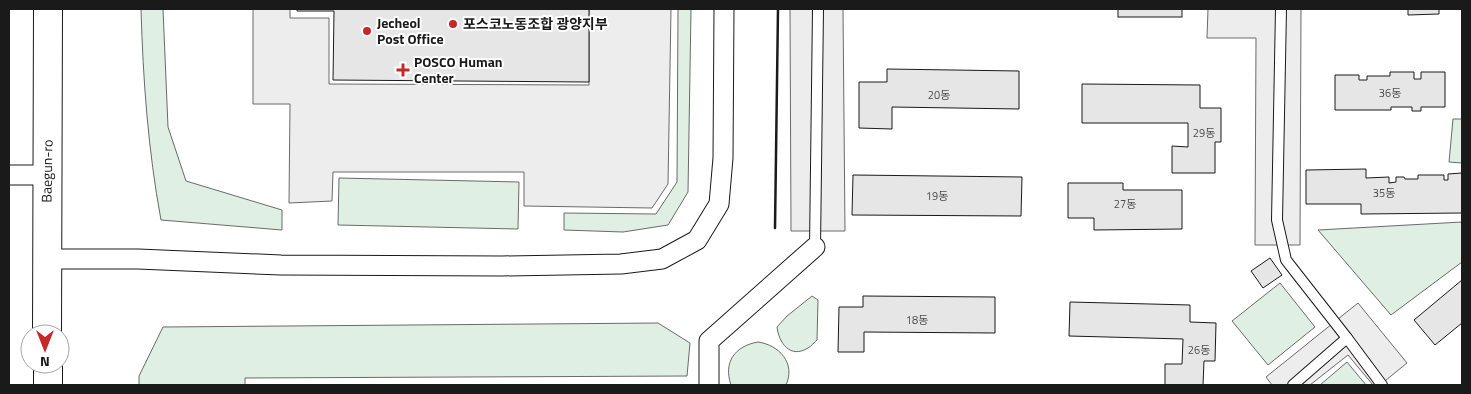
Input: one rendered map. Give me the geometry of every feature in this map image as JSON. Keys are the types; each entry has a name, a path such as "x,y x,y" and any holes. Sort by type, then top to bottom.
{"main road":[{"name":"Baegun-ro","path":"47,324 48,9"}],"street":[{"path":"47,258 138,258 281,265 493,266 620,264 662,259 697,240 719,204 723,158 724,9"},
{"path":"9,175 47,175"},
{"path":"709,385 710,341 815,247"}],"lane":[{"path":"815,247 818,9"},
{"path":"1281,9 1277,220 1286,260 1382,385"},
{"path":"1294,385 1347,338"}],"green space":[{"path":"141,9 163,9 168,127 186,181 282,210 282,230 161,220 147,115"},
{"path":"678,9 691,9 688,192 668,225 623,232 564,230 564,213 656,214 677,182"},
{"path":"1453,119 1462,119 1462,163 1449,162"},
{"path":"339,178 519,182 518,229 338,225"},
{"path":"1462,222 1462,262 1391,315 1318,230"},
{"path":"1280,283 1315,327 1268,365 1232,321"},
{"path":"812,296 818,300 817,340 802,351 796,352 786,348 780,339 777,327 787,316"},
{"path":"658,323 690,343 687,376 245,378 245,385 139,385 139,376 163,327"},
{"path":"758,342 773,347 784,356 789,369 786,385 731,385 729,369 733,356 743,347"},
{"path":"1347,362 1366,385 1320,385"}],"shaded area":[{"path":"253,9 290,9 290,18 329,18 329,84 589,85 589,9 671,9 668,184 652,208 524,206 524,172 333,172 332,201 289,203 290,104 253,104"},
{"path":"790,9 843,9 845,231 791,231"},
{"path":"1208,9 1301,9 1300,245 1255,245 1256,38 1207,38"},
{"path":"1358,303 1407,363 1380,385 1373,385 1348,355 1310,385 1272,385 1266,377"}],"building":[{"path":"297,9 589,9 589,82 333,80 334,11 297,11"},
{"path":"1118,9 1182,9 1182,17 1118,17"},
{"path":"1408,9 1439,9 1439,14 1408,15"},
{"path":"887,69 1019,71 1019,109 892,107 892,129 859,128 859,82 887,82"},
{"path":"1390,72 1414,72 1414,79 1421,79 1421,72 1445,72 1445,107 1421,107 1421,111 1412,111 1412,107 1391,107 1391,110 1335,110 1335,75 1359,75 1359,80 1367,80 1367,76 1390,76"},
{"path":"1082,84 1200,85 1200,108 1221,108 1221,142 1215,142 1215,173 1172,173 1172,146 1188,147 1188,123 1082,123"},
{"path":"1366,169 1366,178 1389,177 1389,183 1396,182 1396,177 1418,179 1418,175 1444,175 1444,180 1448,180 1448,174 1462,173 1462,213 1361,214 1361,204 1306,204 1306,170"},
{"path":"853,175 1022,177 1021,216 852,215"},
{"path":"1068,183 1123,183 1123,190 1182,190 1182,229 1094,230 1094,218 1068,218"},
{"path":"1270,258 1282,275 1263,288 1251,271"},
{"path":"1462,280 1462,323 1435,345 1414,320"},
{"path":"863,296 995,297 995,333 864,332 864,352 838,352 839,307 863,307"},
{"path":"1070,302 1190,305 1190,322 1216,323 1215,361 1204,361 1203,385 1165,385 1165,364 1182,364 1183,339 1069,336"}],"wall":[{"path":"775,228 778,9"}],"place":[{"name":"포스코노동조합 광양지부","path":"453,24"},
{"name":"Jecheol Post Office","path":"367,31"},
{"name":"POSCO Human Center","path":"403,70"}]}
